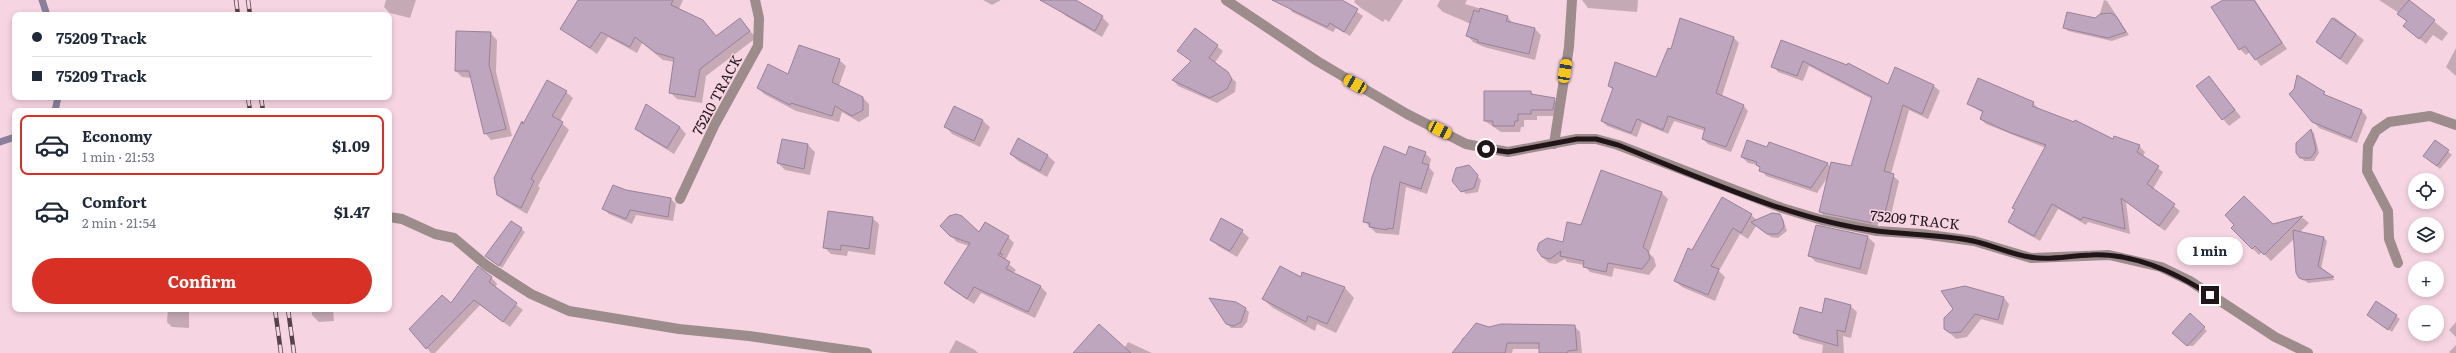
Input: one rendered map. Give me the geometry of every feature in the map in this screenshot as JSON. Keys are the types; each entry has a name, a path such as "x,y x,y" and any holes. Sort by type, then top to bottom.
{"street":[{"name":"75210 TRACK","path":"680,199 715,124 758,46 759,18 755,0"},
{"name":"75209 TRACK","path":"1226,0 1317,61 1407,114 1466,144 1508,152 1577,139 1596,139 1618,145 1782,208 1822,220 1877,231 1922,234 1974,241 2031,258 2064,258 2091,254 2131,258 2161,267 2190,281 2249,322 2308,353"},
{"path":"1554,144 1569,47 1572,0"},
{"path":"2398,262 2389,239 2388,211 2367,171 2368,146 2376,131 2389,122 2430,116 2456,125"},
{"path":"392,217 402,219 435,234 454,238 486,265 531,294 569,311 678,330 749,336 867,353"}],"building":[{"path":"578,0 673,0 671,5 703,20 716,36 740,18 750,31 700,69 695,97 669,93 674,58 656,53 635,37 630,47 601,32 590,48 560,29"},
{"path":"1040,0 1076,0 1103,16 1095,31"},
{"path":"1272,0 1342,0 1358,9 1344,32 1330,23 1327,27"},
{"path":"2223,0 2254,0 2282,43 2255,60 2245,46 2239,50 2211,7"},
{"path":"2409,0 2435,20 2419,39 2403,26 2407,21 2397,14"},
{"path":"1480,8 1508,16 1506,21 1535,28 1529,54 1477,42 1478,40 1466,36 1474,10 1479,12"},
{"path":"2067,12 2095,18 2100,14 2111,13 2116,16 2126,32 2108,38 2063,28"},
{"path":"1680,18 1734,37 1716,93 1744,105 1726,147 1702,139 1705,128 1668,116 1663,130 1637,119 1631,133 1601,121 1613,88 1608,86 1615,62 1656,77 1668,48 1671,49"},
{"path":"2332,18 2356,34 2340,59 2316,42"},
{"path":"1195,28 1218,45 1209,58 1228,72 1232,79 1227,89 1210,98 1172,80 1191,61 1177,51"},
{"path":"456,31 491,32 489,65 506,129 484,134 469,71 455,71"},
{"path":"1781,40 1847,65 1848,63 1888,84 1895,67 1934,85 1922,114 1903,105 1884,171 1894,174 1885,214 1875,211 1872,223 1819,212 1831,162 1851,166 1872,97 1803,61 1797,76 1771,67"},
{"path":"799,45 840,59 832,82 863,97 863,110 852,116 835,106 832,116 791,103 790,105 757,88 768,64 788,74"},
{"path":"2297,75 2325,92 2323,94 2362,110 2351,138 2312,122 2289,94 2294,89"},
{"path":"2209,76 2235,110 2222,120 2196,86"},
{"path":"1978,78 2034,102 2032,106 2074,122 2075,120 2113,139 2114,136 2140,145 2137,152 2159,166 2147,184 2175,204 2159,226 2121,198 2125,229 2083,217 2081,220 2052,204 2034,236 2008,222 2015,209 2012,208 2046,145 2011,133 1980,119 1983,111 1967,104"},
{"path":"547,80 567,91 552,116 563,122 531,179 534,181 521,208 497,195 494,178 522,121 523,124"},
{"path":"1484,91 1531,91 1531,94 1555,98 1553,110 1531,110 1531,114 1518,114 1518,121 1515,121 1514,126 1493,126 1493,121 1484,121"},
{"path":"646,104 680,127 667,148 635,129"},
{"path":"954,106 983,120 974,141 944,127"},
{"path":"2311,129 2316,149 2310,158 2300,158 2296,153 2296,143"},
{"path":"1018,138 1048,155 1040,171 1010,154"},
{"path":"782,139 808,144 804,169 777,163"},
{"path":"1747,140 1767,147 1769,142 1828,163 1811,188 1759,171 1760,167 1756,165 1757,162 1741,157"},
{"path":"2435,140 2449,150 2437,166 2423,156"},
{"path":"1384,146 1406,155 1409,146 1426,152 1422,163 1429,165 1421,189 1400,182 1393,229 1388,228 1387,230 1369,227 1370,223 1363,222 1372,177"},
{"path":"1469,165 1478,175 1474,188 1461,192 1452,181 1456,168"},
{"path":"1601,170 1662,192 1643,247 1648,251 1650,259 1642,269 1608,263 1606,272 1583,267 1584,261 1560,256 1561,251 1550,259 1542,257 1537,250 1539,243 1547,238 1563,242 1567,222 1581,225"},
{"path":"613,185 626,190 671,198 668,217 630,210 626,219 602,209"},
{"path":"2244,196 2273,224 2303,216 2264,255 2255,246 2252,249 2231,228 2234,225 2225,215"},
{"path":"1722,197 1752,214 1741,233 1733,228 1711,266 1719,269 1708,295 1674,281 1688,248 1692,250"},
{"path":"828,211 873,217 869,249 841,245 841,250 823,248"},
{"path":"1772,213 1780,214 1783,221 1784,227 1778,234 1767,234 1751,222"},
{"path":"956,214 962,216 979,232 985,222 1009,236 1000,252 1003,255 999,253 998,255 1010,262 1006,269 1041,286 1028,312 974,287 967,299 944,283 970,243 950,236 940,226 949,216"},
{"path":"1221,218 1243,230 1230,251 1210,240"},
{"path":"511,221 522,228 499,266 485,256"},
{"path":"1816,225 1868,236 1860,269 1808,256"},
{"path":"2293,230 2324,237 2318,266 2334,277 2304,280 2299,278 2296,273"},
{"path":"478,266 492,277 489,282 517,303 503,322 474,300 426,349 409,329 442,295 451,303"},
{"path":"1280,266 1301,277 1302,272 1345,287 1327,324 1308,316 1306,322 1262,299"},
{"path":"1965,286 2004,297 1998,320 1975,314 1961,332 1950,333 1944,329 1944,318 1953,309 1941,291"},
{"path":"1209,298 1236,302 1246,308 1241,322 1234,326 1226,324"},
{"path":"1825,298 1851,305 1845,332 1837,330 1838,346 1793,333 1800,307 1822,313"},
{"path":"2376,301 2397,315 2388,330 2367,315"},
{"path":"2190,313 2205,327 2187,346 2172,333"},
{"path":"1476,323 1489,327 1501,324 1575,325 1577,350 1568,351 1567,353 1539,353 1539,343 1507,343 1505,353 1452,353"},
{"path":"1099,324 1131,353 1073,353"}],"waterway":[{"path":"42,0 46,12"},
{"path":"56,108 57,100"},
{"path":"0,142 12,138"}],"railway":[{"path":"236,0 238,12"},
{"path":"248,0 250,12"},
{"path":"248,100 250,108"},
{"path":"261,100 263,108"},
{"path":"275,312 281,353"},
{"path":"288,312 294,353"}],"route":[{"path":"1486,149 1508,152 1577,139 1596,139 1618,145 1782,208 1822,220 1877,231 1945,236 1974,241 2010,253 2031,258 2064,258 2091,254 2131,258 2161,267 2190,281 2210,295"}]}
